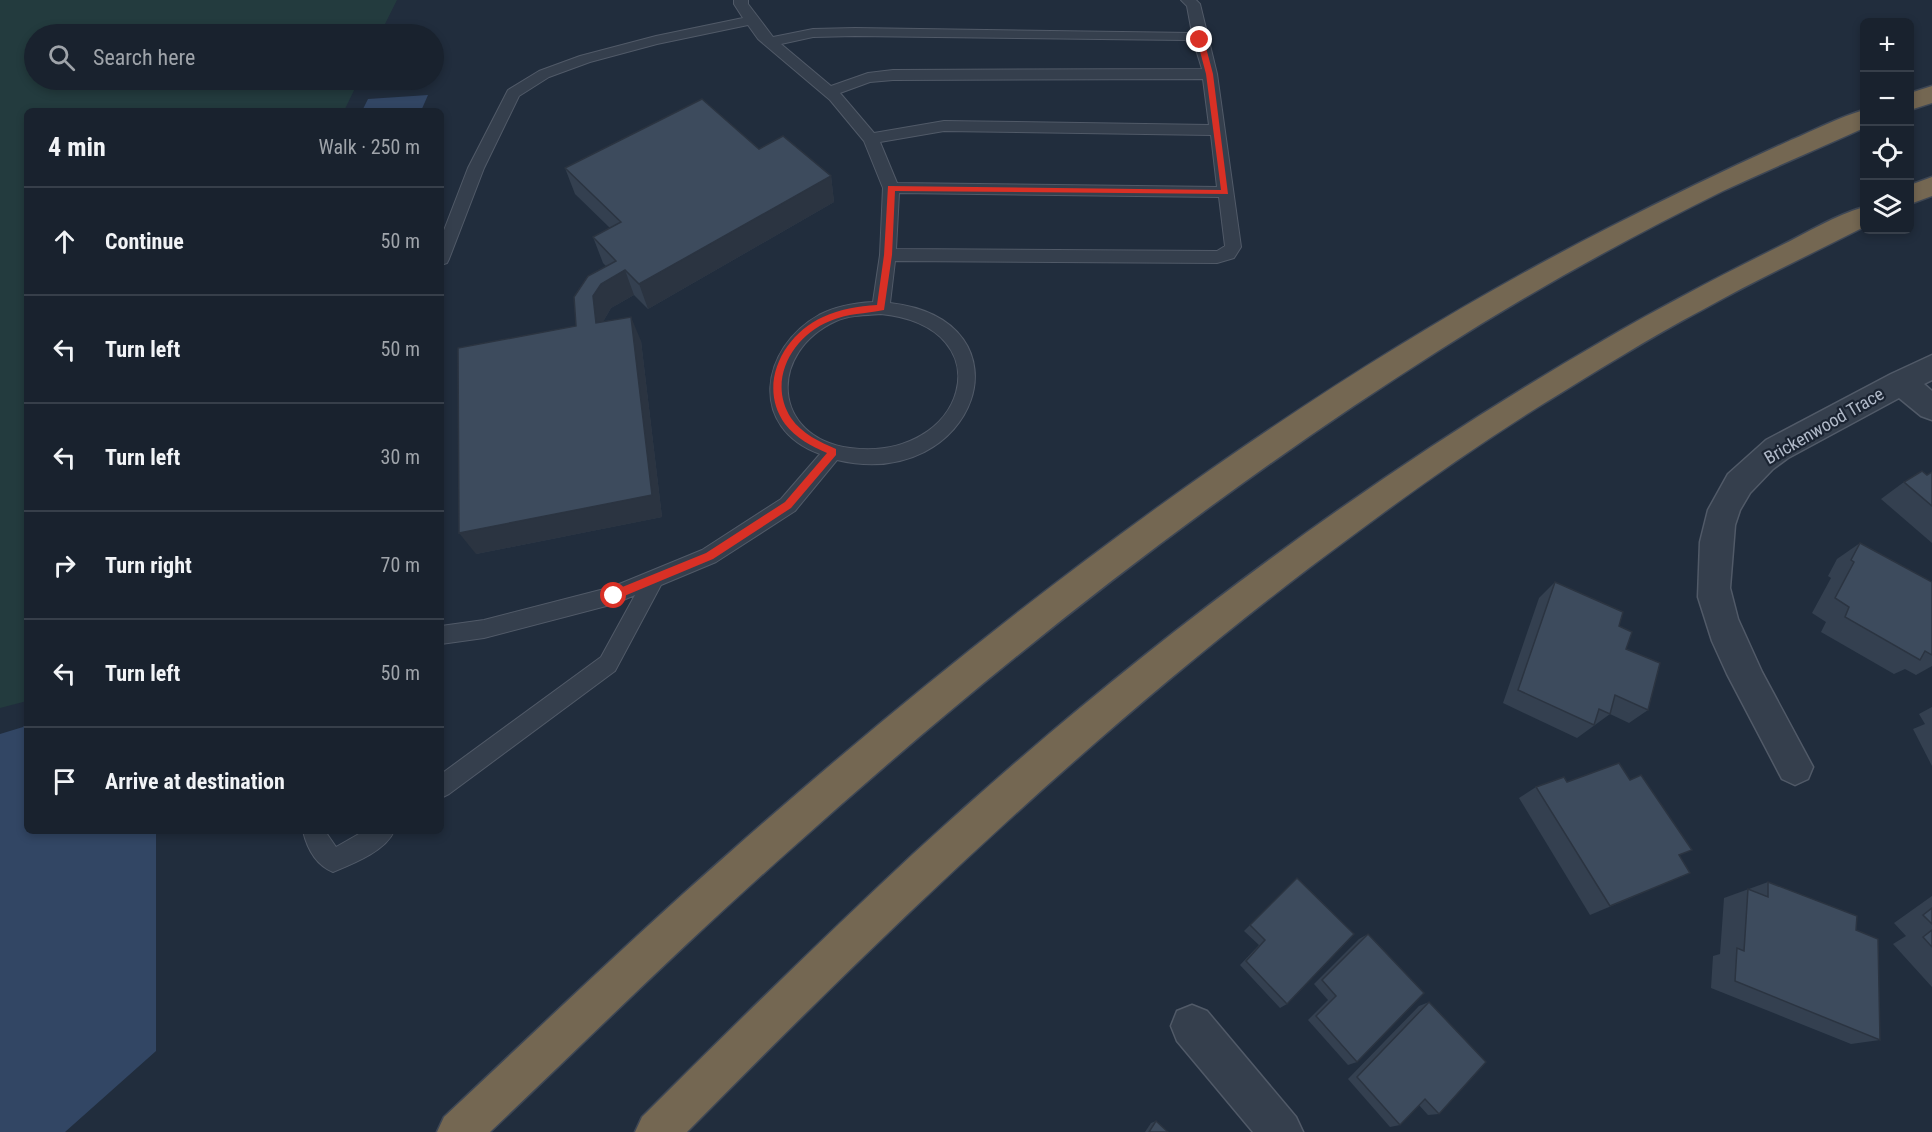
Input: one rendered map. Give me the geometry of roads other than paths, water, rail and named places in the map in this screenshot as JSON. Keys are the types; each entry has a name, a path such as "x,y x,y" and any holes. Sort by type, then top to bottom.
{"highway":[{"path":"1914,101 1932,94"},
{"path":"459,1132 614,984 781,832 1046,611 1174,514 1370,379 1532,281 1693,195 1860,120"},
{"path":"1914,193 1932,186"},
{"path":"657,1132 762,1024 1007,794 1268,578 1408,476 1537,392 1728,283 1860,218"}],"street":[{"name":"Brickenwood Trace","path":"1795,767 1731,647 1714,595 1716,534 1724,508 1737,485 1755,465 1777,449 1932,366"},
{"path":"1901,382 1932,408"},
{"path":"1191,1026 1281,1132"}],"lane":[{"path":"741,0 741,4 763,36 830,92 871,139 891,188 888,255 881,308"},
{"path":"888,255 1217,257 1228,254 1233,247 1210,74 1193,4 1188,0"},
{"path":"444,251 476,168 513,93 544,74 585,59 656,40 752,20"},
{"path":"770,42 813,33 855,32 1186,36 1200,40"},
{"path":"830,92 868,78 893,75 1210,74"},
{"path":"871,139 944,126 1217,130"},
{"path":"891,188 1226,192"},
{"path":"881,308 912,313 938,326 957,345 968,369 966,394 954,419 931,440 901,453 867,457 833,452 807,440 788,421 778,399 777,376 786,353 802,334 825,319 852,310 881,308"},
{"path":"444,635 484,628 614,596 710,556 788,505 833,452"},
{"path":"444,786 608,664 654,579"},
{"path":"315,834 316,842 333,861 379,834"}],"water":[{"path":"428,95 422,108 364,108 368,99"},
{"path":"24,726 24,834 156,834 156,1051 65,1132 0,1132 0,734"}]}
